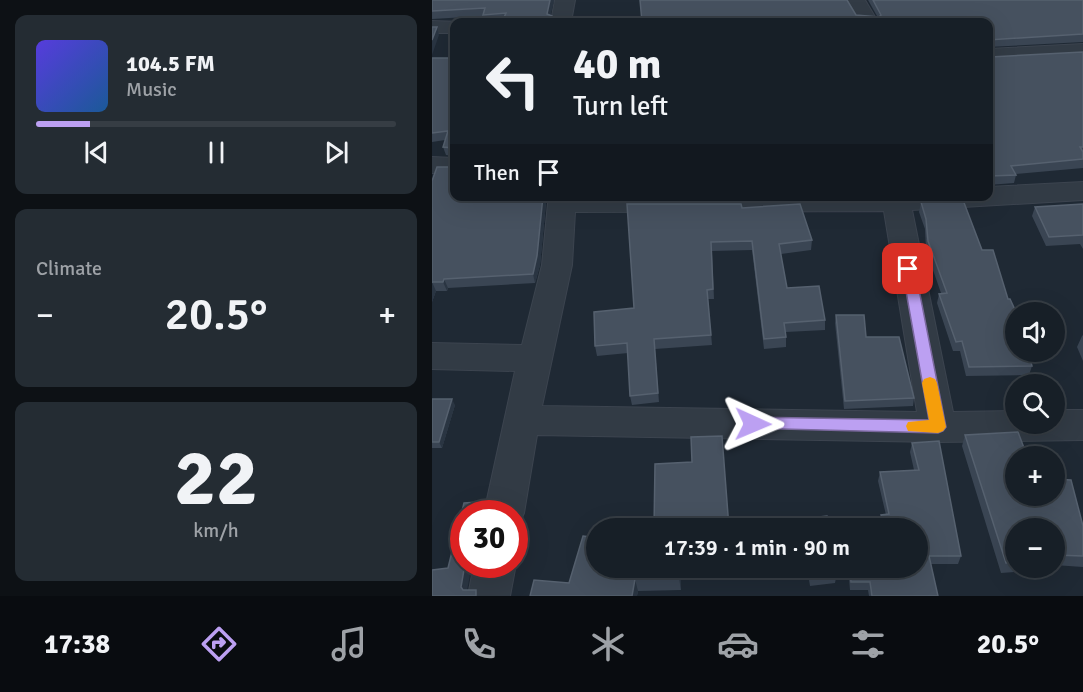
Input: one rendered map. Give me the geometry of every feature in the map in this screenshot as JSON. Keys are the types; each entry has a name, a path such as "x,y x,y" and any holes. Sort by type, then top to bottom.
{"street":[{"path":"562,18 565,0"},
{"path":"855,0 865,18"},
{"path":"432,27 450,27"},
{"path":"993,56 1083,51"},
{"path":"432,165 450,166"},
{"path":"993,196 1083,191"},
{"path":"506,500 534,358 557,265 561,201"},
{"path":"896,201 938,427"},
{"path":"432,356 534,358"},
{"path":"521,420 938,427 1083,425"},
{"path":"489,596 492,578"}],"building":[{"path":"432,0 550,0 547,14 552,16 551,18 504,18 506,13 483,15 485,8 432,11"},
{"path":"640,0 847,0 856,15 879,17 881,15 873,0 1083,0 1083,34 993,40 993,18 642,18"},
{"path":"432,27 437,27 432,40"},
{"path":"1083,52 1083,147 1080,147 1083,159 1011,166 1016,175 993,176 993,57"},
{"path":"432,58 450,58 450,148 443,147 448,131 432,133"},
{"path":"437,167 450,167 450,201 542,201 533,274 444,279 443,282 432,282 432,181"},
{"path":"963,201 982,250 993,250 1008,299 1011,302 1005,302 1005,362 1031,362 1032,366 969,367 962,341 956,342 939,294 947,293 928,241 926,219 921,202"},
{"path":"627,204 741,204 742,208 800,204 812,240 779,244 787,288 819,286 825,320 784,323 786,337 764,339 752,241 711,242 713,289 707,290 711,335 654,339 658,393 630,396 627,343 595,346 594,312 634,308"},
{"path":"1083,204 1083,235 1049,237 1035,207"},
{"path":"836,315 864,315 866,337 899,337 914,398 845,401"},
{"path":"432,399 452,399 439,442 432,442"},
{"path":"1019,434 1023,446 1005,446 1005,506 1065,506 1065,480 1071,480 1083,526 1083,556 1065,555 1065,518 1005,518 1005,560 965,435"},
{"path":"722,436 728,518 654,518 655,464 692,462 691,437"},
{"path":"939,441 961,556 929,556 938,596 872,596 870,582 851,582 851,578 928,578 928,518 882,518 881,515 889,514 880,472 919,470 912,443"},
{"path":"583,536 586,536 586,578 679,578 635,579 632,596 530,596 534,580 569,583"},
{"path":"450,560 450,578 463,578 461,587 463,590 476,590 476,596 432,596 432,570 448,568"}],"slow traffic":[{"path":"913,426 938,427 930,383"}],"route":[{"path":"753,424 938,427 908,269"}]}
